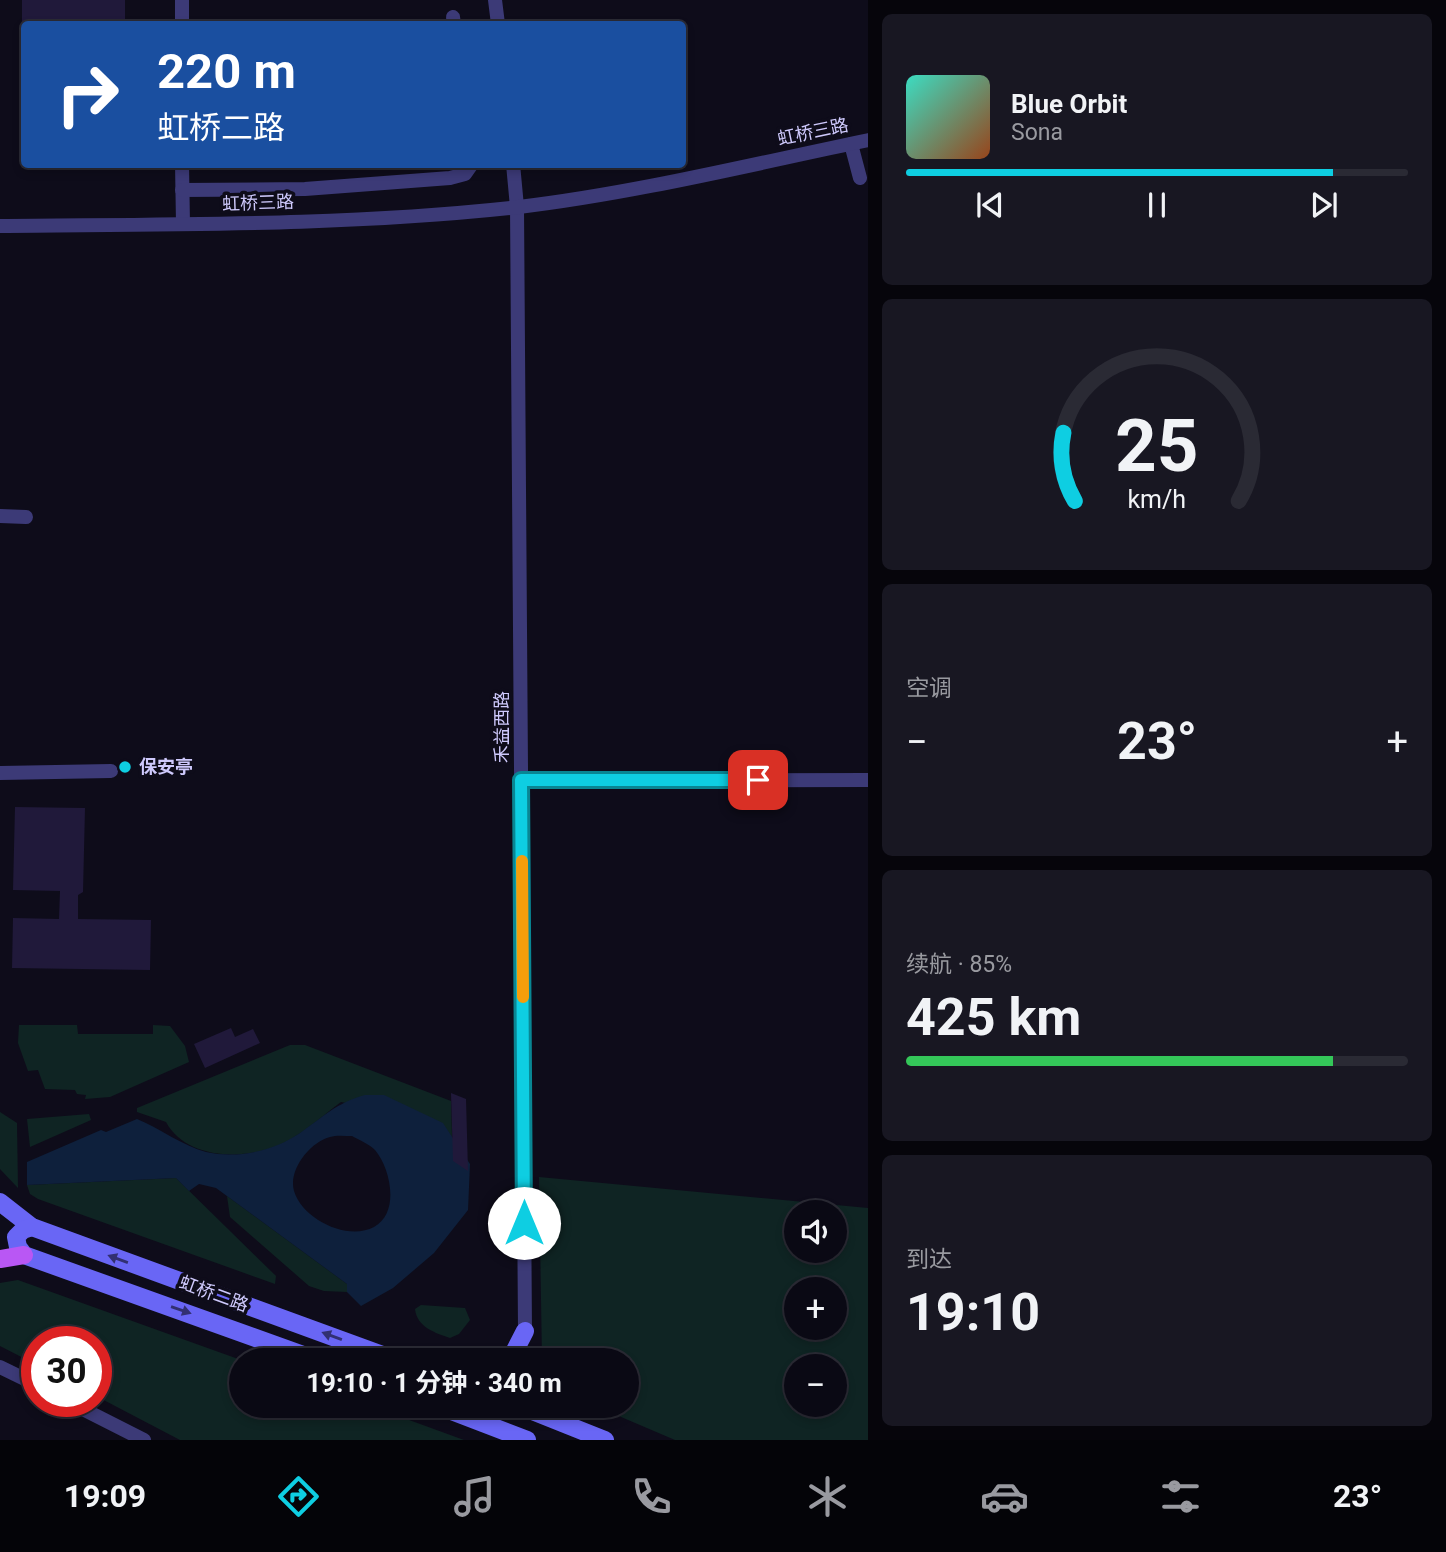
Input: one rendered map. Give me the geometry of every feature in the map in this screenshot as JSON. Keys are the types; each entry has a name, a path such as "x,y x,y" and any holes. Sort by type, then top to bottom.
{"main road":[{"path":"0,1259 24,1255"}],"street":[{"path":"182,0 182,21"},
{"path":"495,0 498,21"},
{"name":"虹桥三路","path":"852,147 868,140"},
{"name":"虹桥三路","path":"0,226 351,219 517,207 570,200 868,146"},
{"path":"852,147 860,178"},
{"path":"182,168 183,224"},
{"path":"182,190 305,189 426,180 465,174 469,168"},
{"name":"禾益西路","path":"513,168 517,207 525,1331"},
{"path":"0,516 26,517"},
{"path":"0,773 111,771"},
{"path":"521,780 868,780"},
{"name":"虹桥二路","path":"0,1202 32,1227 363,1348"},
{"path":"24,1255 18,1247 16,1237 23,1230 32,1227"},
{"name":"虹桥二路","path":"24,1255 284,1348"},
{"path":"516,1348 525,1331"},
{"path":"525,1331 526,1348"},
{"path":"0,1367 21,1377"},
{"path":"99,1417 144,1440"},
{"path":"470,1418 527,1440"},
{"path":"550,1418 605,1440"},
{"path":"564,1418 578,1429"}],"green space":[{"path":"19,1025 77,1025 78,1034 153,1034 153,1025 170,1026 185,1046 189,1062 110,1097 85,1099 86,1095 77,1094 75,1090 45,1089 38,1070 28,1071 18,1043"},
{"path":"290,1045 305,1045 451,1101 452,1137 442,1123 341,1102 288,1141 255,1152 226,1154 197,1148 174,1133 166,1122 137,1112 137,1108"},
{"path":"0,1112 17,1123 18,1188 0,1169"},
{"path":"89,1114 91,1120 30,1147 27,1119"},
{"path":"539,1177 784,1200 784,1263 847,1263 847,1206 868,1208 868,1440 675,1440 623,1418 639,1418 639,1348 542,1348"},
{"path":"176,1178 276,1276 275,1284 38,1199 30,1194 27,1185"},
{"path":"227,1196 347,1284 347,1292 324,1291 309,1286 230,1217"},
{"path":"18,1280 229,1356 229,1418 404,1418 464,1440 180,1440 112,1404 112,1326 21,1326 21,1357 0,1346 0,1283"},
{"path":"421,1305 465,1308 470,1320 459,1334 450,1338 423,1325 415,1309"}],"water":[{"path":"365,1095 384,1095 443,1123 470,1164 468,1210 434,1253 393,1288 361,1306 347,1292 347,1284 216,1188 199,1184 189,1191 176,1178 27,1185 27,1162 101,1130 106,1132 137,1119 206,1152 243,1154 279,1145 330,1111","holes":["332,1136 352,1136 375,1150 389,1179 390,1201 387,1212 374,1227 363,1231 340,1229 316,1219 299,1201 293,1183 297,1166 315,1145"]}],"building":[{"path":"22,0 125,0 125,21 22,21"},
{"path":"15,807 85,808 83,892 78,895 78,919 151,920 150,970 12,968 13,918 59,919 60,891 13,890"},
{"path":"231,1028 235,1037 253,1029 260,1043 205,1068 194,1044"},
{"path":"451,1093 466,1099 468,1171 453,1161"}],"slow traffic":[{"path":"522,861 523,997"}],"place":[{"name":"保安亭","path":"125,767"}],"route":[{"path":"524,1223 521,780 758,780"}]}
